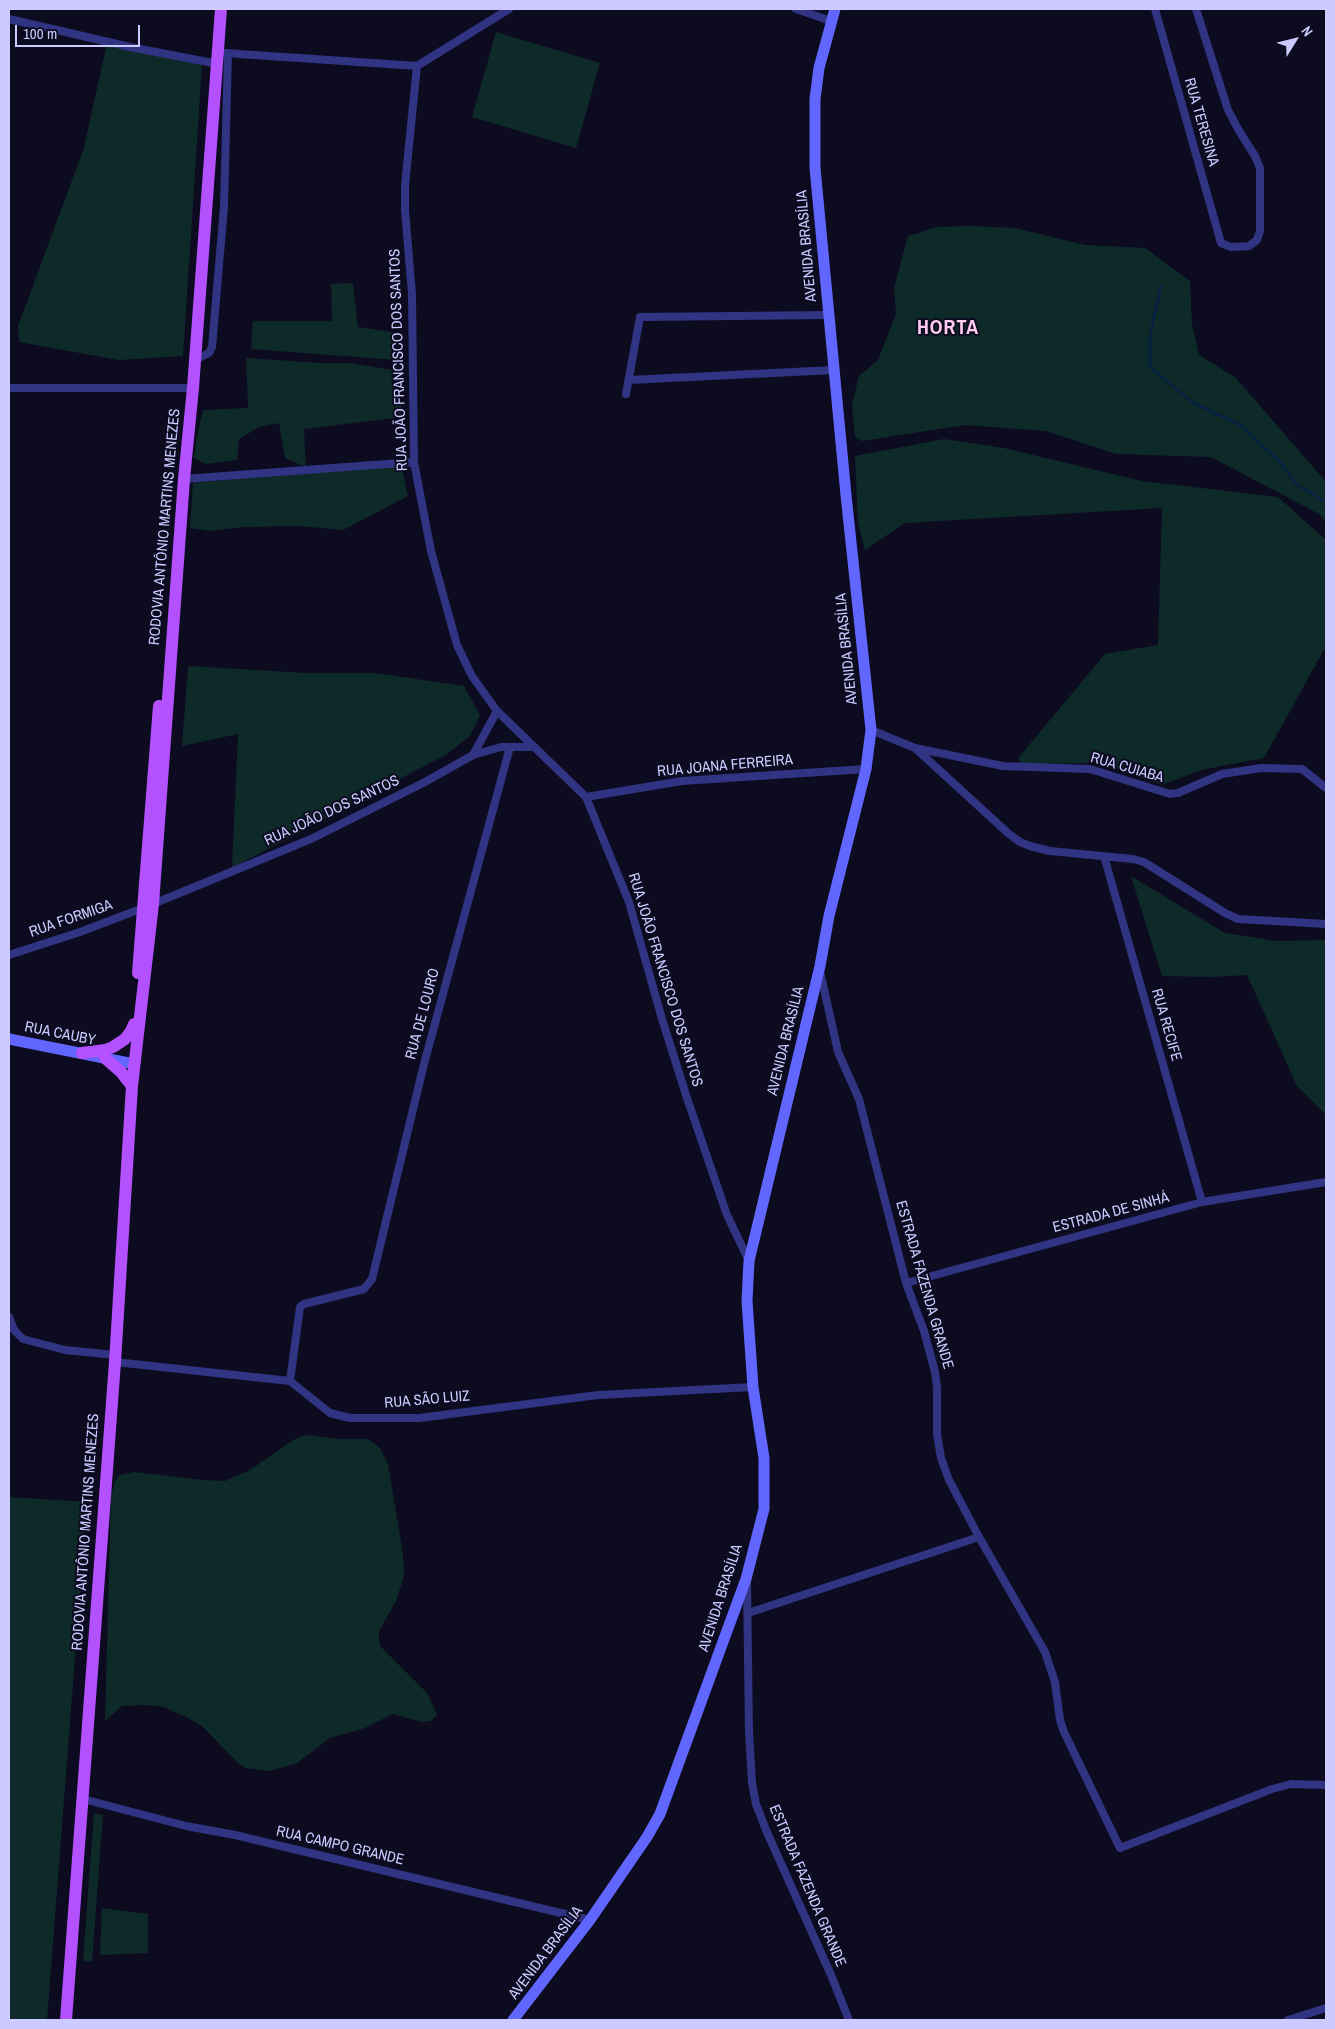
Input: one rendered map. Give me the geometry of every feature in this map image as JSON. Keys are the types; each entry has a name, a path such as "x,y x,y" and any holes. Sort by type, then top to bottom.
{"main road":[{"name":"RODOVIA ANTÔNIO MARTINS MENEZES","path":"66,2020 115,1359 132,1086 144,995 166,609 187,388 194,277 220,56 217,9"},
{"name":"RODOVIA ANTÔNIO MARTINS MENEZES","path":"136,1047 134,1024 148,906 195,360 220,56 221,9"},
{"name":"AVENIDA BRASÍLIA","path":"512,2020 590,1920 647,1837 660,1814 746,1579 764,1509 764,1458 753,1387 747,1301 749,1261 820,966 829,916 866,769 871,730 815,168 814,99 819,68 835,9"},
{"path":"82,1053 106,1050 113,1047 125,1039 132,1031 134,1024"},
{"name":"RUA CAUBY","path":"9,1039 134,1064"},
{"path":"105,1058 121,1072 132,1086"}],"street":[{"path":"9,19 130,47 220,56 416,66 509,9"},
{"path":"796,9 831,22"},
{"name":"RUA TERESINA","path":"1155,9 1221,243 1231,247 1249,246 1257,240 1260,223 1260,168 1228,110 1196,9"},
{"name":"RUA JOÃO FRANCISCO DOS SANTOS","path":"416,66 405,201 412,294 414,462 428,541 457,645 472,676 496,712 586,797 629,902 662,1019 687,1098 727,1215 749,1261"},
{"path":"626,394 640,317 829,315"},
{"path":"629,380 834,370"},
{"path":"9,388 187,388"},
{"path":"184,479 414,462"},
{"path":"473,755 496,712"},
{"path":"871,730 915,748 1020,842 1050,851 1144,862 1233,917 1244,920 1326,924"},
{"name":"RUA DE LOURO","path":"290,1381 298,1311 304,1304 364,1288 372,1278 424,1064 510,747"},
{"name":"RUA JOÃO DOS SANTOS","path":"148,906 311,840 425,782 473,755 494,748 532,747"},
{"name":"RUA CUIABA","path":"915,748 1004,766 1090,769 1170,794 1178,793 1222,774 1268,768 1302,769 1326,788"},
{"name":"RUA JOANA FERREIRA","path":"586,797 682,781 866,769"},
{"name":"RUA RECIFE","path":"1104,856 1202,1202"},
{"name":"RUA FORMIGA","path":"9,955 80,932 148,906"},
{"name":"ESTRADA FAZENDA GRANDE","path":"820,966 836,1047 859,1099 906,1282 924,1331 937,1380 937,1434 941,1458 949,1480 979,1537 1045,1652 1055,1682 1059,1714 1064,1732 1120,1848 1272,1789 1291,1784 1326,1784"},
{"name":"ESTRADA DE SINHÁ","path":"906,1282 1202,1202 1326,1182"},
{"path":"9,1317 14,1330 22,1339 66,1350 115,1359 290,1381"},
{"name":"RUA SÃO LUIZ","path":"290,1381 330,1413 350,1418 420,1418 598,1395 753,1387"},
{"path":"748,1613 979,1537"},
{"name":"ESTRADA FAZENDA GRANDE","path":"746,1579 749,1732 752,1783 756,1804 849,2020"},
{"path":"1326,1784 1326,1791"},
{"name":"RUA CAMPO GRANDE","path":"83,1799 186,1826 235,1835 590,1920"},
{"path":"1288,2020 1326,2008"}],"green space":[{"path":"496,32 600,63 576,148 472,117"},
{"path":"107,43 202,65 183,356 119,360 19,342 18,326 84,148"},
{"path":"937,227 1015,228 1085,245 1145,248 1190,281 1192,324 1199,355 1235,377 1326,482 1326,522 1319,514 1211,457 1116,454 1046,431 965,425 862,441 855,437 852,404 859,376 878,360 896,314 894,288 908,236"},
{"path":"353,283 358,327 397,333 397,360 251,349 253,321 332,321 331,284"},
{"path":"246,358 350,363 399,371 402,417 304,429 306,467 285,458 279,423 259,427 239,439 237,460 206,464 194,458 203,410 248,408"},
{"path":"944,439 1004,448 1142,481 1278,497 1326,540 1326,646 1264,758 1201,770 1162,785 1099,763 1020,764 1019,757 1105,654 1158,645 1162,508 905,523 865,550 858,523 855,456"},
{"path":"401,463 408,496 343,530 300,526 244,527 209,531 190,528 193,483"},
{"path":"188,666 306,673 375,673 464,686 480,715 470,736 447,754 232,868 238,734 182,746"},
{"path":"1131,876 1225,933 1277,941 1326,940 1326,1115 1297,1086 1247,975 1213,977 1162,976"},
{"path":"311,1435 337,1439 368,1439 380,1448 388,1464 403,1554 404,1576 396,1601 379,1631 380,1646 428,1694 437,1715 431,1721 422,1722 393,1714 365,1728 330,1738 297,1763 270,1771 245,1768 202,1726 164,1707 146,1705 122,1706 105,1721 111,1496 115,1481 120,1475 135,1472 225,1481 250,1470 293,1440"},
{"path":"9,1497 87,1502 47,2020 9,2020"},
{"path":"94,1813 103,1815 92,1962 83,1961"},
{"path":"102,1908 148,1914 148,1953 100,1955"}],"waterway":[{"path":"1161,286 1150,336 1150,367 1192,402 1240,425 1281,463 1296,484 1326,502"}],"district":[{"name":"HORTA","path":"948,329"}]}
